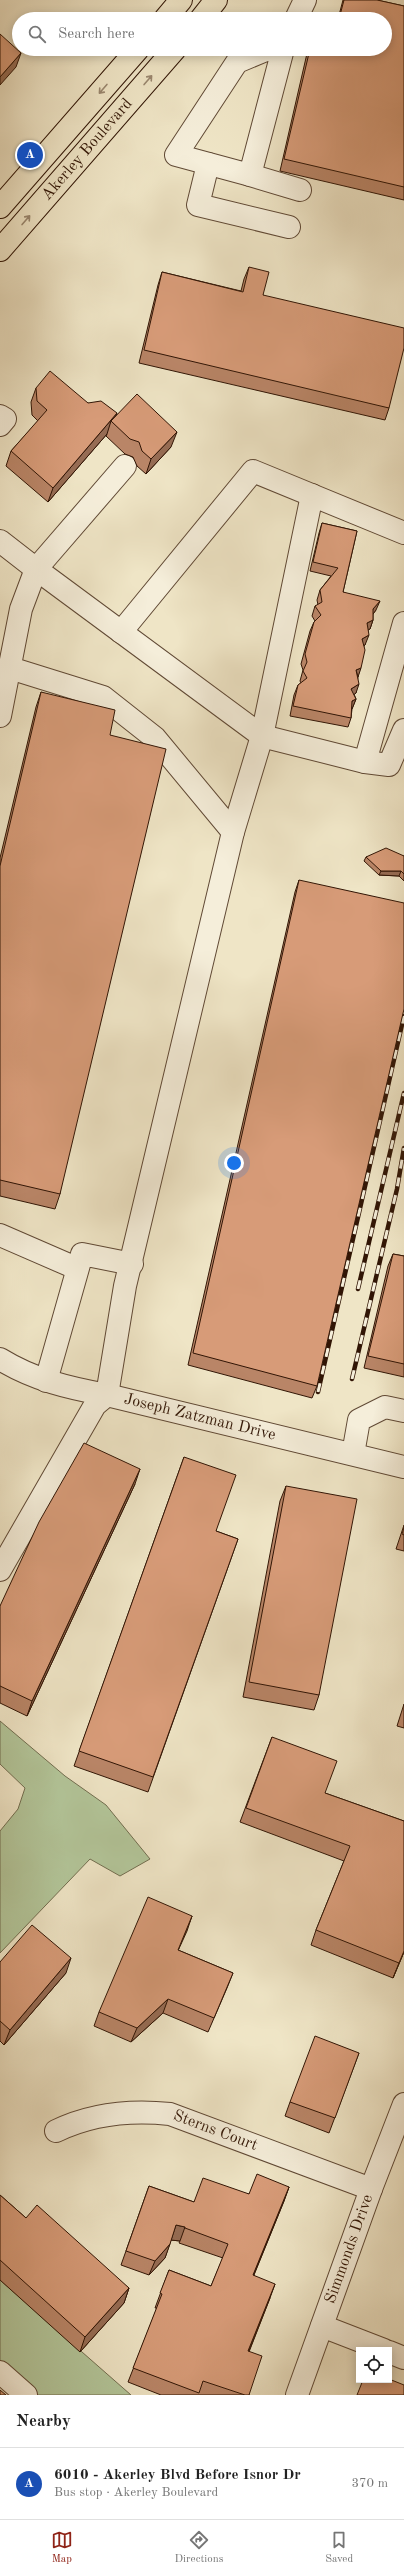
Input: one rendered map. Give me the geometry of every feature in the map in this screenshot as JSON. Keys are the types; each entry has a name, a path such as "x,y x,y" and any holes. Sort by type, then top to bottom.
{"main road":[{"path":"170,12 181,0"},
{"path":"207,12 216,0"},
{"name":"Akerley Boulevard","path":"0,207 132,56"},
{"name":"Akerley Boulevard","path":"0,250 168,56"}],"street":[{"path":"299,12 305,0"},
{"path":"251,56 237,62 176,155 300,190"},
{"path":"250,175 281,56"},
{"path":"208,164 198,205 288,227"},
{"path":"0,416 5,419 0,425"},
{"path":"0,716 21,609 36,569 124,466"},
{"path":"121,632 253,471 404,533"},
{"path":"0,1570 95,1405 107,1395 126,1286 233,832 262,736 312,496"},
{"path":"0,541 262,736 365,762 389,765 404,730"},
{"path":"365,762 404,624"},
{"path":"10,668 103,697 155,738 233,832"},
{"path":"0,1235 76,1268"},
{"path":"46,1381 76,1268 82,1254 132,1264"},
{"name":"Joseph Zatzman Drive","path":"0,1359 46,1381 404,1467"},
{"path":"352,1454 359,1420 385,1407 404,1411"},
{"name":"Simmonds Drive","path":"297,2395 371,2189 404,2104"},
{"name":"Sterns Court","path":"56,2131 90,2118 147,2111 170,2114 371,2189"},
{"path":"322,2326 376,2347"},
{"path":"392,2353 404,2358"},
{"path":"0,2372 26,2395"}],"green space":[{"path":"0,1721 65,1776 106,1805 150,1859 120,1876 90,1859 0,1953 0,1831 18,1809 25,1788 0,1764"},
{"path":"0,2280 131,2395 32,2395 0,2367"}],"building":[{"path":"344,0 377,0 404,6 404,187 284,159 308,56 392,56 392,12 341,12"},
{"path":"0,34 12,45 12,56 18,56 0,77"},
{"path":"249,267 269,272 263,295 404,328 404,348 389,408 144,350 162,272 243,292"},
{"path":"50,371 88,403 101,401 117,413 53,488 11,451 47,410 37,401 36,388"},
{"path":"137,394 177,432 151,459 142,451 139,442 130,439 111,421"},
{"path":"322,523 357,531 343,592 380,601 373,609 373,620 367,623 369,635 362,639 365,650 361,668 356,670 359,684 351,689 356,699 352,701 351,718 293,706 298,685 307,678 303,671 307,662 305,654 314,622 321,615 315,606 322,602 320,590 338,568 313,562"},
{"path":"41,692 115,710 110,735 166,749 60,1194 0,1180 0,866"},
{"path":"386,848 404,856 404,874 401,871 381,871 366,857"},
{"path":"299,880 404,903 404,1009 317,1386 193,1353"},
{"path":"393,1254 404,1256 404,1364 368,1356"},
{"path":"84,1443 140,1469 32,1701 0,1686 0,1606 39,1522"},
{"path":"184,1457 236,1475 216,1531 238,1539 153,1777 79,1751"},
{"path":"286,1486 357,1499 319,1695 249,1682"},
{"path":"272,1737 337,1761 325,1793 404,1821 404,1951 399,1963 316,1930 350,1846 246,1808"},
{"path":"148,1897 192,1916 178,1950 233,1973 214,2018 168,1999 137,2028 99,2012"},
{"path":"32,1925 71,1958 10,2030 0,2021 0,1962"},
{"path":"315,2036 359,2053 335,2118 290,2102"},
{"path":"257,2174 289,2187 253,2275 275,2284 248,2351 262,2356 249,2395 203,2381 199,2393 133,2368 162,2294 160,2293 169,2270 211,2286 228,2244 185,2227 176,2225 170,2244 155,2261 126,2251 149,2186 194,2202 203,2178 249,2194"},
{"path":"0,2195 26,2218 37,2205 129,2288 85,2337 0,2260"},
{"path":"392,2380 404,2385 404,2395 357,2395 362,2383 392,2383"},
{"path":"0,2390 6,2395 0,2395"}],"railway":[{"path":"318,1392 404,1016"},
{"path":"358,1289 404,1093"},
{"path":"352,1379 397,1189 404,1148"}],"place":[{"name":"6010 - Akerley Blvd Before Isnor Dr","path":"30,155"}]}
